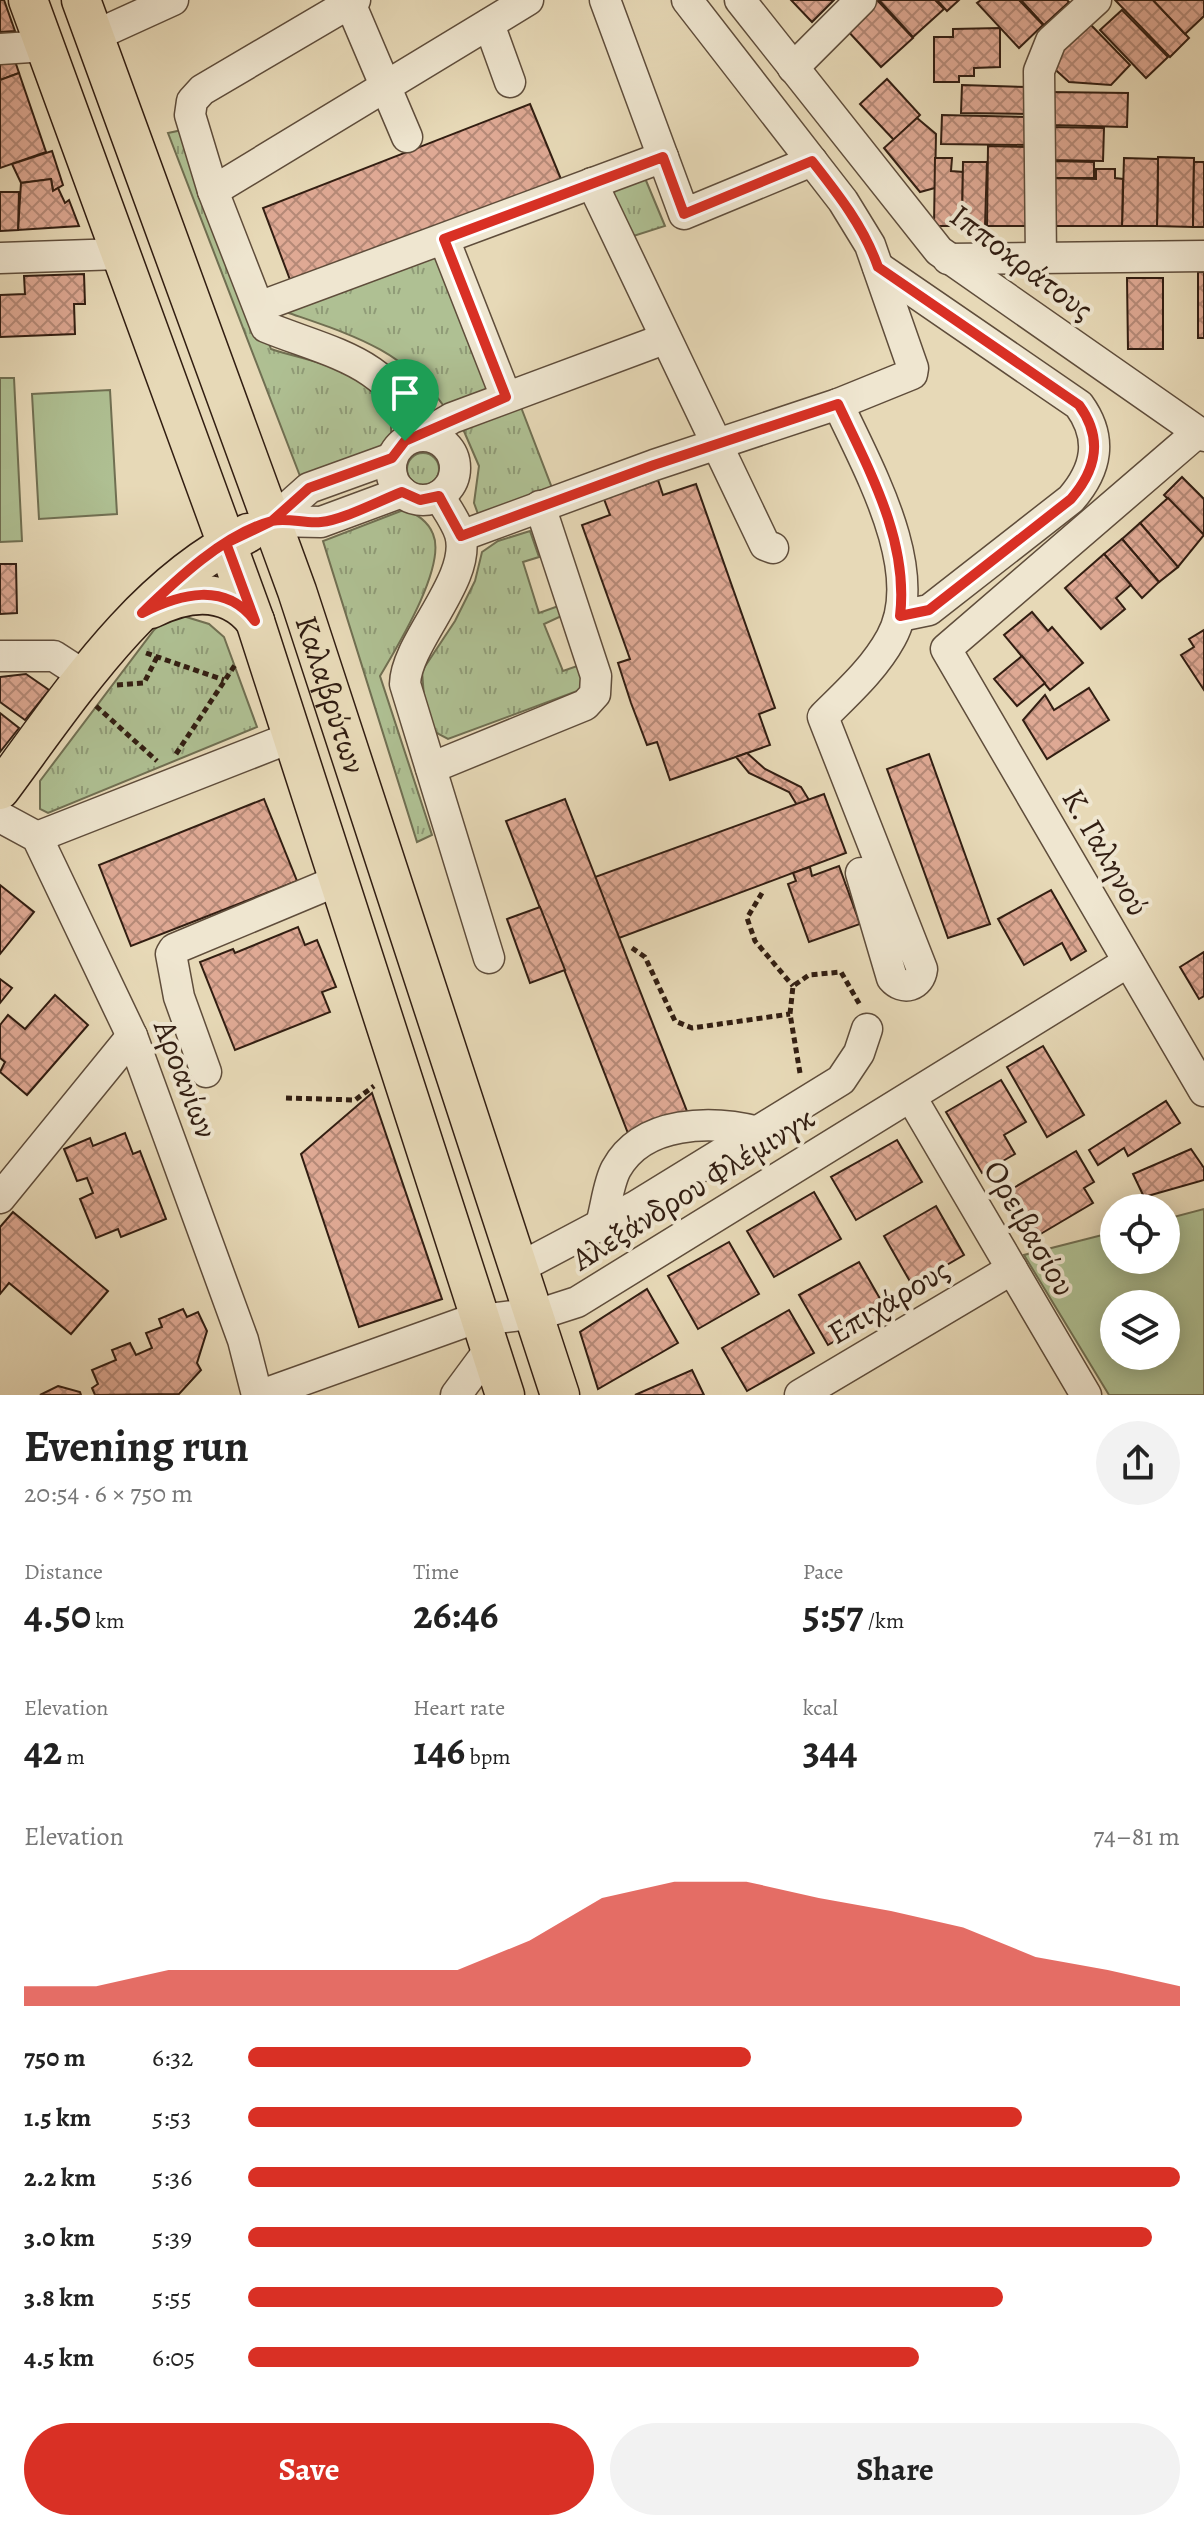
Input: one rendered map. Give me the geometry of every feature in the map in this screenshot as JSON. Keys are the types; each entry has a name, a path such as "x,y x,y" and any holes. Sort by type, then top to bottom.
{"main road":[{"name":"Καλαβρύτων","path":"28,0 255,621 505,1395"},
{"name":"Καλαβρύτων","path":"81,0 272,521 560,1395"},
{"path":"0,790 93,687 189,570 226,543 272,521"},
{"path":"137,631 182,597 215,594 234,601 255,621"}],"street":[{"path":"94,36 173,0"},
{"path":"213,191 528,0"},
{"path":"605,0 684,214 812,161"},
{"path":"461,536 838,404 912,374 913,368 870,245 812,161 687,0"},
{"name":"Ιπποκράτους","path":"740,0 925,237 948,259 1201,434"},
{"path":"793,68 861,0"},
{"path":"1041,258 1039,71 1051,41 1096,0"},
{"path":"407,137 353,1 202,90 192,101 190,115 213,191 266,327 352,357 381,376 409,409 421,436"},
{"path":"489,24 510,82"},
{"path":"0,49 46,46"},
{"path":"259,307 663,157"},
{"path":"592,183 765,545 773,548"},
{"path":"444,239 506,397"},
{"path":"0,258 120,254"},
{"path":"948,259 1204,256"},
{"path":"878,267 1079,405 1087,415 1096,450 1086,482 1071,499 929,610 900,616"},
{"path":"272,521 309,488 392,458 405,441 421,436 452,418 664,339"},
{"path":"838,404 880,495 899,557 903,586 900,616 879,656 823,717 922,969 921,977 911,986 904,986 892,978 861,873"},
{"name":"Κ. Γαληνού","path":"1201,434 946,649 1204,1091"},
{"path":"392,458 392,477 402,492 420,500 439,496 453,480 454,459 443,442 421,436"},
{"path":"272,521 321,522 402,492"},
{"path":"439,496 461,536 451,584 406,673 407,695 489,958"},
{"path":"431,768 585,705 595,694 596,676 540,506"},
{"path":"0,656 54,656 93,687"},
{"path":"0,817 37,837 292,737"},
{"name":"Αροανίων","path":"37,837 132,1036 239,1326 259,1395"},
{"path":"206,1072 175,982 171,954 174,949 339,880"},
{"name":"Αλεξάνδρου Φλέμινγκ","path":"259,1395 486,1334 532,1314 577,1302 1128,962"},
{"path":"517,1269 759,1132 841,1080 859,1053 867,1029"},
{"path":"0,1198 132,1036"},
{"name":"Ορειβασίου","path":"911,1097 1086,1395"},
{"path":"601,1224 616,1169 644,1141 687,1124 728,1124 759,1132"},
{"name":"Επιχάρους","path":"800,1395 1012,1269"},
{"path":"456,1395 486,1334"}],"path":[{"path":"137,631 157,657 224,680"},
{"path":"93,687 144,683 157,657"},
{"path":"174,756 235,665"},
{"path":"93,687 166,769"},
{"path":"762,893 747,918 755,941 793,986 790,1014 807,1102"},
{"path":"632,948 645,957 675,1021 692,1028 790,1014"},
{"path":"793,986 809,975 841,972 857,994 867,1029"},
{"path":"286,1098 355,1100 375,1085"}],"green space":[{"path":"187,129 271,349 340,370 371,388 382,401 390,421 391,435 385,445 300,476 168,133"},
{"path":"642,171 665,226 624,239 599,186"},
{"path":"439,248 495,391 446,409 412,372 394,358 333,328 286,312"},
{"path":"0,378 14,378 22,541 0,542"},
{"path":"110,390 117,514 39,519 32,394"},
{"path":"519,402 552,488 478,514 474,503 479,466 460,422"},
{"path":"423,453 434,458 439,469 434,480 423,485 412,480 407,469 412,458"},
{"path":"406,509 431,529 435,548 433,566 418,606 380,676 432,835 417,842 323,541"},
{"path":"530,531 539,557 523,562 539,613 564,604 568,613 544,624 563,671 580,665 588,687 448,739 433,731 425,710 422,671 455,621 475,581 482,552 498,541"},
{"path":"183,616 209,624 224,637 257,727 48,813 40,809 40,781 154,630 163,621"},
{"path":"1204,1209 1204,1395 1109,1395 1024,1255 1100,1236 1100,1274 1180,1274 1180,1215"}],"building":[{"path":"0,0 4,0 15,31 0,32"},
{"path":"791,0 834,0 812,22"},
{"path":"877,0 913,38 881,67 846,29"},
{"path":"879,0 935,0 944,9 913,37"},
{"path":"937,0 959,0 947,11"},
{"path":"981,0 1019,0 1043,25 1019,48 977,3"},
{"path":"1021,0 1067,0 1069,2 1044,25"},
{"path":"1115,0 1153,0 1189,38 1170,57"},
{"path":"1153,0 1204,0 1204,16 1185,34"},
{"path":"1122,10 1168,57 1146,78 1100,30"},
{"path":"1089,23 1130,65 1111,85 1069,82 1049,64"},
{"path":"1000,28 1000,67 974,68 974,76 959,76 959,82 934,82 934,37 953,37 953,29"},
{"path":"13,55 19,73 0,80 0,56"},
{"path":"19,73 46,152 0,168 0,80"},
{"path":"887,79 920,115 894,140 860,104"},
{"path":"962,85 1028,87 1027,114 961,113"},
{"path":"1050,92 1128,93 1127,127 1050,125"},
{"path":"530,104 563,184 292,285 263,208"},
{"path":"942,115 1029,117 1028,145 941,144"},
{"path":"917,118 936,134 935,188 920,192 884,148"},
{"path":"1050,127 1104,128 1103,161 1049,160"},
{"path":"988,146 1029,147 1028,226 987,226"},
{"path":"52,151 63,185 53,191 51,179 21,183 12,164"},
{"path":"1158,157 1194,158 1193,227 1157,226"},
{"path":"935,158 952,158 951,171 963,172 962,226 934,226"},
{"path":"1124,158 1158,159 1157,226 1122,226"},
{"path":"1054,161 1094,162 1094,178 1053,178"},
{"path":"963,162 987,162 985,226 962,226"},
{"path":"1194,162 1204,162 1204,227 1193,227"},
{"path":"1096,169 1115,169 1115,178 1123,179 1122,226 1054,226 1055,178 1096,179"},
{"path":"51,179 53,191 58,188 65,203 69,200 79,226 18,230 21,183"},
{"path":"0,192 19,192 18,230 0,231"},
{"path":"1198,272 1204,272 1204,338 1198,338"},
{"path":"84,274 85,304 74,304 75,334 0,337 0,295 25,294 24,276"},
{"path":"1127,278 1163,278 1163,349 1128,349"},
{"path":"1182,477 1204,499 1204,535 1164,495"},
{"path":"658,480 663,495 696,484 775,708 759,714 770,745 670,780 657,742 647,745 631,703 618,663 630,659 582,525 610,515 604,499"},
{"path":"1168,498 1204,535 1178,567 1140,523"},
{"path":"1140,523 1178,567 1159,582 1122,539"},
{"path":"1122,539 1159,582 1142,598 1104,554"},
{"path":"1104,554 1131,585 1116,598 1125,609 1101,629 1065,588"},
{"path":"0,564 16,564 17,613 0,614"},
{"path":"1032,612 1048,631 1052,627 1083,663 1050,690 1004,635"},
{"path":"1204,630 1204,690 1181,655 1194,647 1189,639"},
{"path":"1022,656 1045,683 1017,706 994,679"},
{"path":"26,674 49,690 25,720 0,702 0,677"},
{"path":"1089,688 1109,720 1047,759 1023,720 1045,695 1054,710"},
{"path":"0,713 19,728 0,752"},
{"path":"747,753 765,769 801,787 809,800 797,805 789,792 749,773 736,757"},
{"path":"929,754 990,924 948,938 887,769"},
{"path":"824,794 846,853 619,938 595,877"},
{"path":"264,799 297,881 131,946 99,865"},
{"path":"565,799 690,1119 631,1141 506,821"},
{"path":"839,866 860,924 809,942 788,884 796,881 793,873 810,867 812,876"},
{"path":"0,885 34,912 0,954"},
{"path":"1051,890 1086,951 1071,960 1062,943 1024,965 998,919"},
{"path":"540,907 565,970 530,983 507,919"},
{"path":"298,927 305,945 317,940 336,987 322,992 330,1012 235,1050 200,962 233,949 235,953"},
{"path":"1204,952 1204,996 1199,999 1180,967"},
{"path":"0,979 12,988 0,1003"},
{"path":"55,995 88,1025 27,1095 0,1072 5,1062 0,1058 0,1025 8,1015 25,1029"},
{"path":"1043,1046 1084,1115 1047,1137 1007,1067"},
{"path":"1001,1080 1026,1122 1004,1135 1015,1154 982,1173 946,1112"},
{"path":"372,1093 442,1299 359,1327 301,1154"},
{"path":"1166,1101 1180,1123 1128,1156 1124,1148 1098,1165 1089,1150"},
{"path":"125,1133 133,1154 140,1151 166,1219 121,1237 118,1229 96,1238 80,1199 93,1193 87,1178 77,1181 64,1149 90,1138 93,1146"},
{"path":"897,1140 922,1182 856,1220 831,1177"},
{"path":"1191,1149 1204,1168 1204,1180 1155,1194 1143,1194 1133,1174"},
{"path":"1076,1151 1094,1182 1084,1188 1093,1203 1027,1242 1000,1196"},
{"path":"814,1192 841,1239 774,1277 747,1231"},
{"path":"936,1206 964,1255 912,1285 884,1236"},
{"path":"13,1212 108,1291 71,1334 9,1283 0,1294 0,1227"},
{"path":"729,1242 759,1294 698,1329 668,1276"},
{"path":"859,1262 887,1311 828,1345 799,1295"},
{"path":"647,1289 678,1343 598,1389 580,1332"},
{"path":"183,1309 187,1317 198,1312 207,1331 197,1363 201,1370 179,1394 95,1395 92,1388 98,1384 92,1370 116,1360 112,1350 130,1343 136,1355 152,1348 146,1333 162,1327 159,1319"},
{"path":"789,1310 814,1353 747,1391 722,1348"},
{"path":"692,1370 704,1395 635,1395"},
{"path":"58,1386 80,1392 81,1395 40,1395"}],"route":[{"path":"405,441 392,458 309,488 272,521 226,543 255,621 234,601 215,594 182,597 142,613 172,584 226,543 245,534 272,521 321,522 402,492 420,500 439,496 461,536 654,465 838,404 880,495 899,557 903,586 900,616 917,615 929,610 1071,499 1086,482 1094,465 1096,450 1087,415 1065,393 878,267 870,245 843,201 812,161 684,214 663,157 444,239 506,397 405,441"}]}
